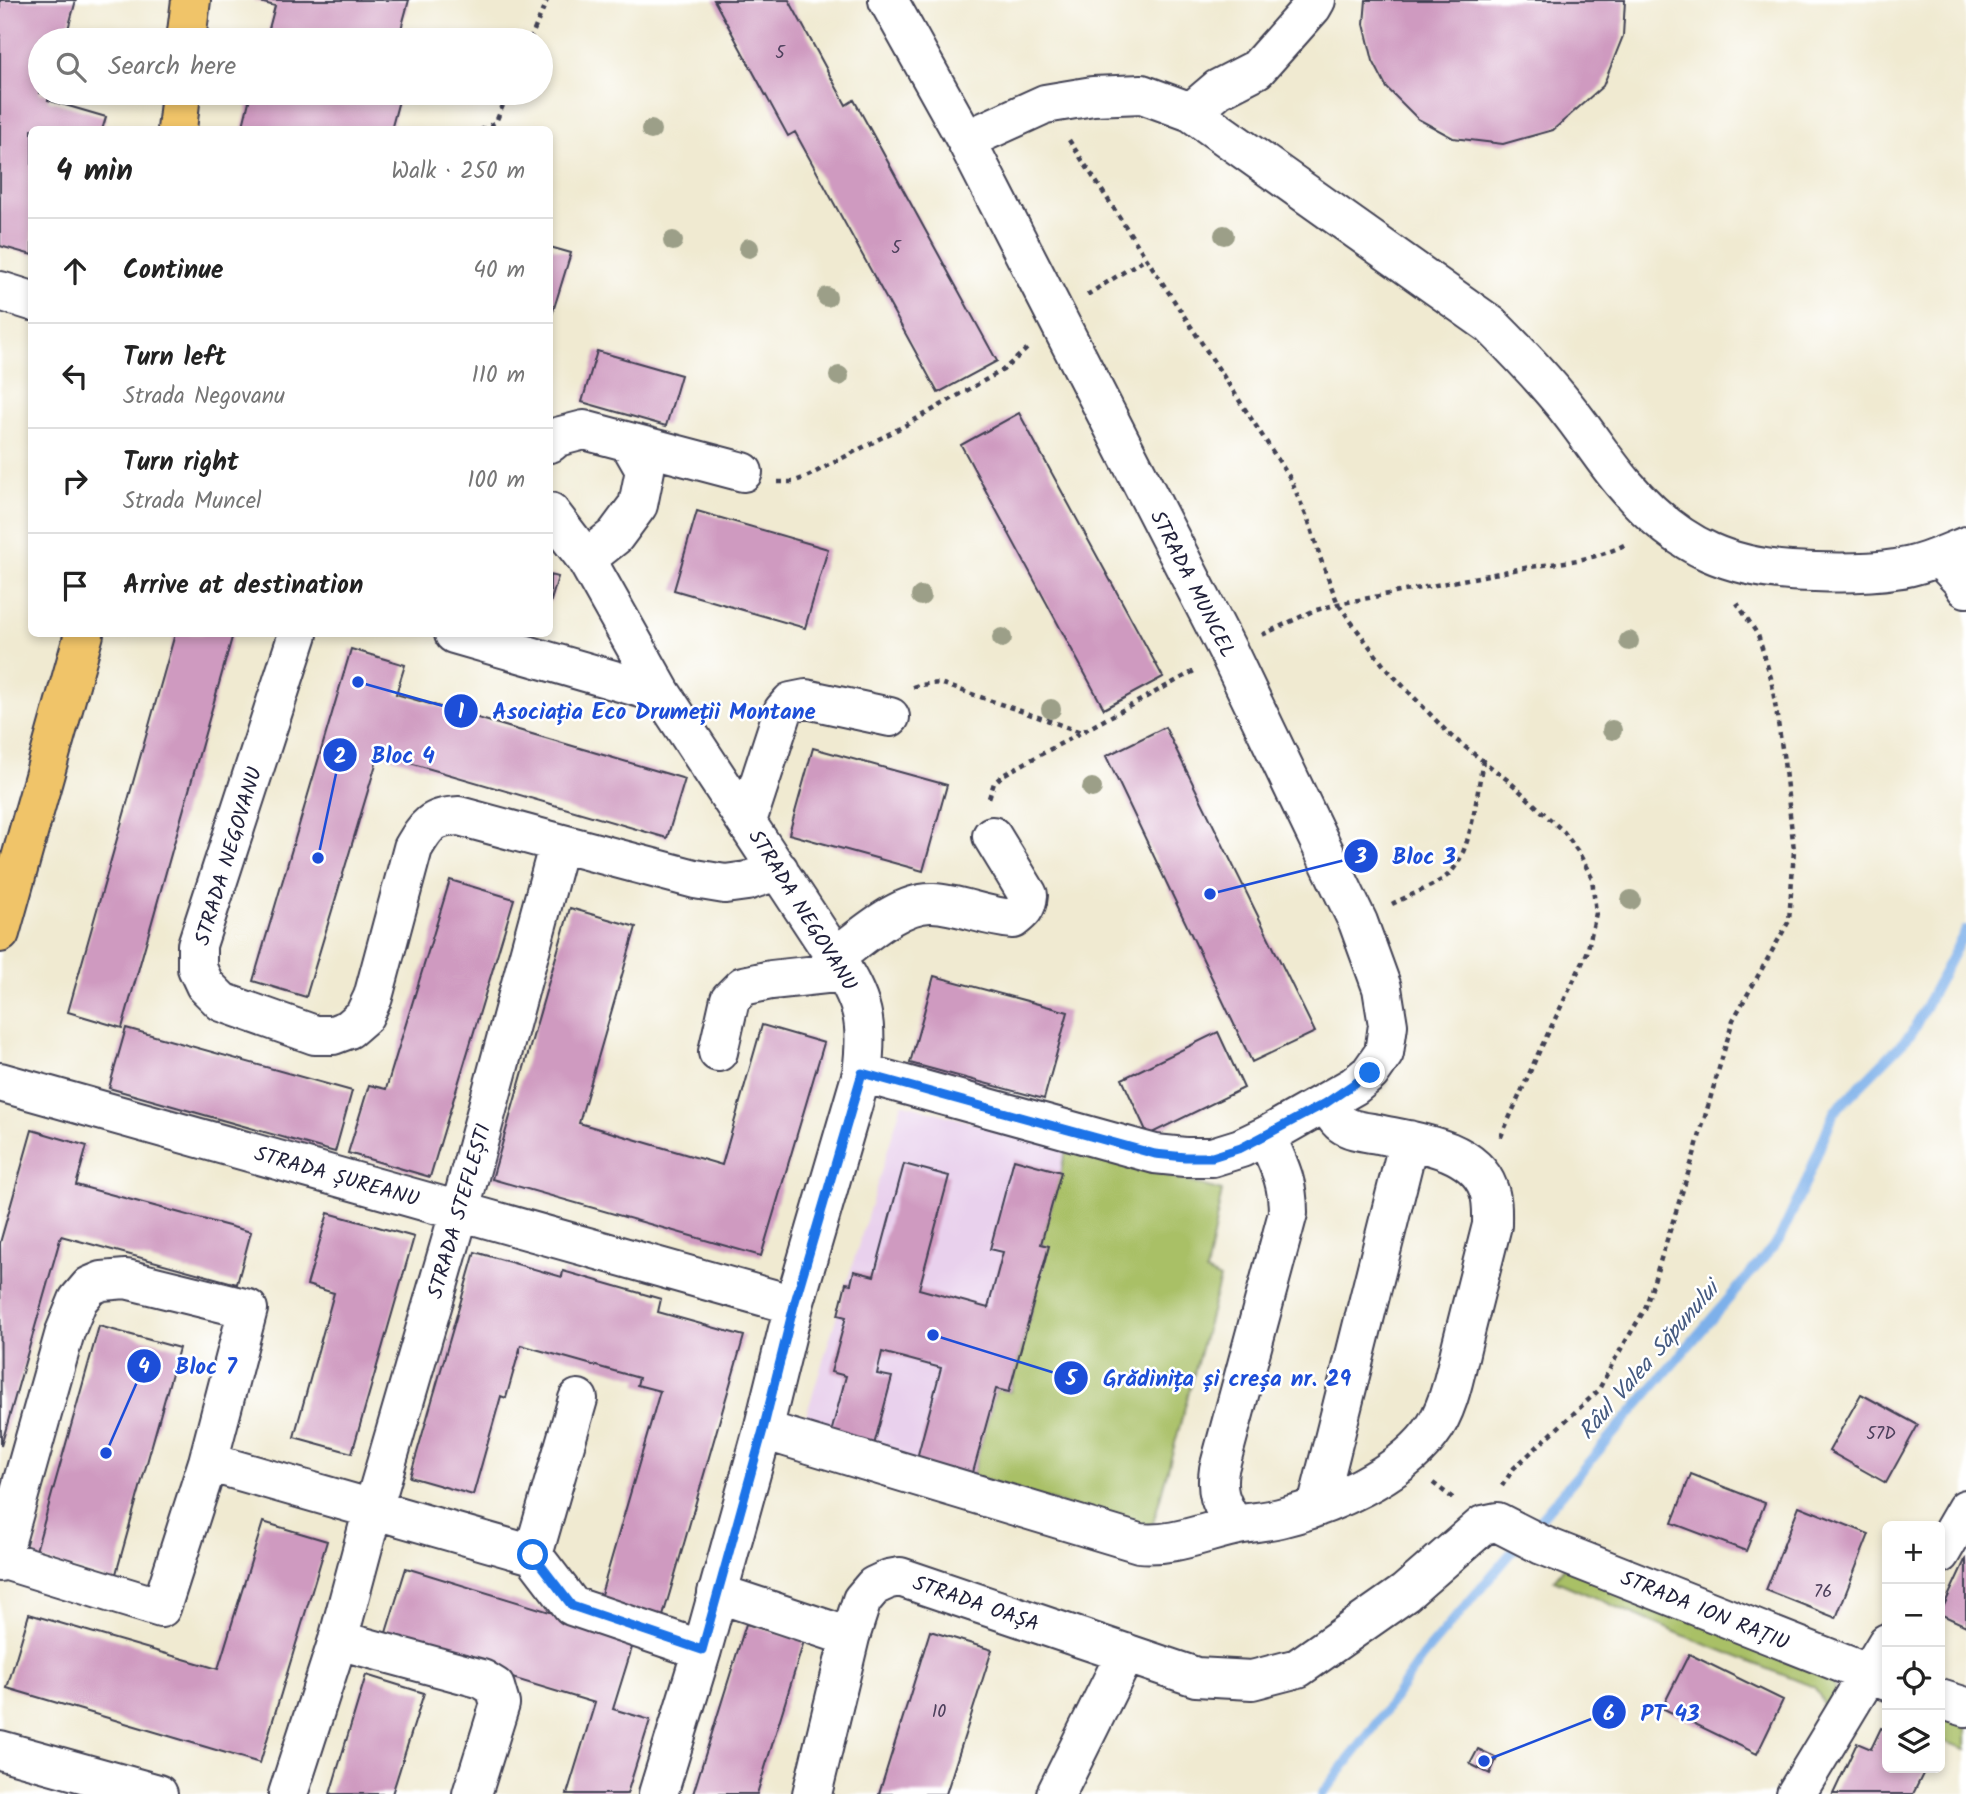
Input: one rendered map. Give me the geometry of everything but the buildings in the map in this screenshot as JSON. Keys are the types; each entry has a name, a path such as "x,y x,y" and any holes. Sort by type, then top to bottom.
{"main road":[{"path":"188,28 191,0"},
{"path":"177,126 180,105"},
{"path":"0,933 83,637"}],"street":[{"name":"STRADA MUNCEL","path":"862,1073 1155,1154 1212,1157 1241,1148 1266,1136 1326,1103 1370,1073 1384,1053 1388,1025 1382,988 1358,922 1229,653 966,140 888,0"},
{"path":"1191,113 1218,89 1257,69 1312,7 1315,0"},
{"path":"966,140 1045,104 1093,96 1142,94 1191,113 1491,325 1524,358 1571,414 1624,484 1655,517 1694,545 1722,558 1754,568 1785,572 1854,573 1898,569 1953,552 1966,589"},
{"path":"0,291 28,300"},
{"path":"553,440 584,430 743,472"},
{"path":"586,559 615,536 638,505 645,470 629,442"},
{"name":"STRADA NEGOVANU","path":"553,516 586,559 662,694 840,964 858,998 864,1019 866,1045 862,1073 794,1305 763,1430 702,1650 658,1794"},
{"name":"STRADA NEGOVANU","path":"297,637 197,945 197,968 205,985 222,1002 314,1035 333,1035 349,1029 363,1016 373,997 413,848 425,828 443,817 459,816 559,843"},
{"path":"464,637 662,694"},
{"path":"747,821 783,711 791,702 807,699 890,717"},
{"path":"718,1052 730,999 743,985 840,964 898,911 915,904 934,902 994,918 1013,919 1024,911 1028,895 992,836"},
{"path":"559,843 695,879 725,884 747,881 779,870"},
{"name":"STRADA STEFLEȘTI","path":"288,1794 338,1640 460,1210 559,843"},
{"name":"STRADA ȘUREANU","path":"0,1082 794,1305"},
{"path":"763,1430 1139,1543 1169,1543 1234,1526 1279,1519 1317,1507 1373,1481 1405,1460 1432,1432 1448,1398 1492,1225 1489,1190 1473,1164 1459,1155 1409,1140 1344,1126 1326,1103"},
{"path":"1234,1526 1221,1503 1217,1486 1219,1469 1288,1213 1288,1192 1284,1177 1266,1136"},
{"path":"1317,1507 1409,1140"},
{"path":"126,1279 248,1309 208,1462 161,1608 0,1561 6,1514 65,1332 78,1300 90,1286 102,1281 126,1279"},
{"path":"533,1555 578,1399"},
{"path":"208,1462 533,1555 572,1606 702,1650"},
{"path":"1945,1545 1966,1509"},
{"name":"STRADA OAȘA","path":"812,1794 850,1636 862,1600 874,1586 889,1579 900,1577 1196,1677 1252,1680 1298,1668 1405,1593 1512,1532"},
{"name":"STRADA ION RAȚIU","path":"1512,1532 1881,1667 1796,1794"},
{"path":"717,1593 850,1636"},
{"path":"338,1640 482,1679 495,1687 500,1704 472,1794"},
{"path":"1056,1794 1126,1653"},
{"path":"1945,1701 1966,1707"},
{"path":"0,1750 158,1794"}],"path":[{"path":"535,28 547,0"},
{"path":"1045,104 1290,478 1310,522 1321,561 1338,604 1384,666 1451,736 1510,782 1563,832 1592,878 1596,913 1587,953 1513,1111"},
{"path":"488,126 496,122 503,105"},
{"path":"743,472 781,483 793,482 905,426 1003,370 1024,352 1056,315 1146,258"},
{"path":"992,836 985,817 994,783 1003,775 1297,618 1338,604 1526,568 1583,560 1613,551 1639,536 1655,517"},
{"path":"1512,1532 1499,1490 1514,1468 1598,1391 1646,1310 1732,1020 1789,921 1794,850 1771,678 1758,635 1730,592"},
{"path":"890,717 906,690 919,685 940,683 1082,732"},
{"path":"1358,922 1447,876 1457,866 1466,848 1483,761"},
{"path":"1405,1460 1512,1532"}],"shaded area":[{"path":"902,1103 1222,1191 1206,1272 1220,1279 1151,1531 802,1429"}],"green space":[{"path":"1067,1148 1222,1191 1206,1272 1220,1279 1151,1531 972,1476 996,1389 1010,1392 1048,1247 1041,1244"},
{"path":"1565,1567 1829,1673 1835,1686 1834,1701 1822,1718 1822,1702 1814,1687 1554,1580"},
{"path":"1945,1718 1966,1724 1966,1749 1945,1742"}],"waterway":[{"name":"Râul Valea Săpunului","path":"1322,1794 1369,1734 1422,1657 1779,1240 1834,1112 1911,1034 1966,930"}],"place":[{"name":"Asociația Eco Drumeții Montane","path":"358,682"},
{"name":"Bloc 4","path":"318,858"},
{"name":"Bloc 3","path":"1210,894"},
{"name":"Grădinița și creșa nr. 29","path":"933,1335"},
{"name":"Bloc 7","path":"106,1453"},
{"name":"PT 43","path":"1484,1761"}],"route":[{"path":"533,1555 572,1606 702,1650 763,1430 794,1305 862,1073 1155,1154 1185,1157 1212,1157 1241,1148 1326,1103 1370,1073"}]}
